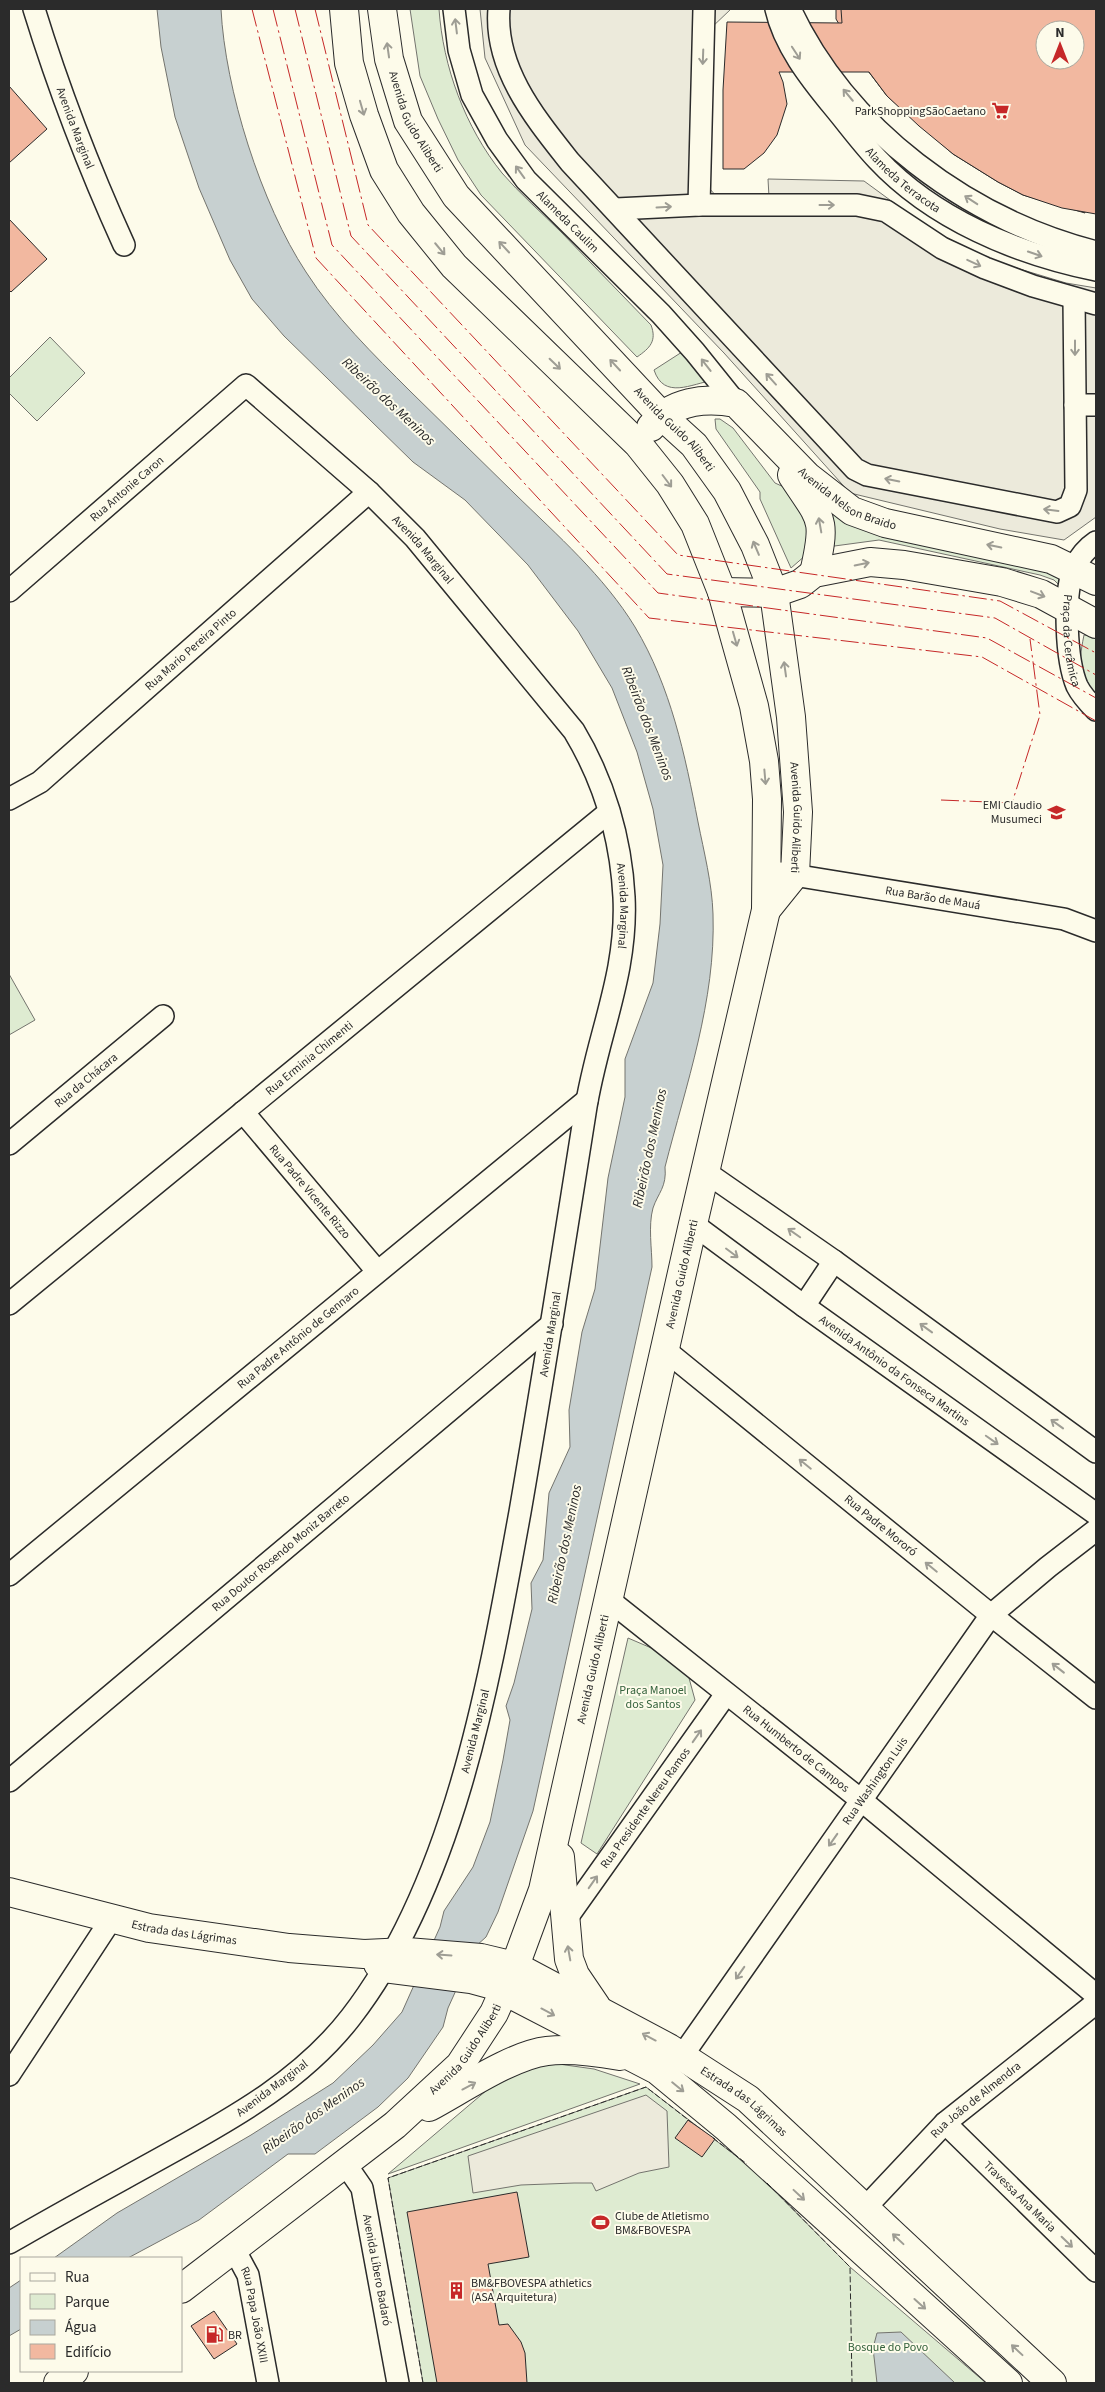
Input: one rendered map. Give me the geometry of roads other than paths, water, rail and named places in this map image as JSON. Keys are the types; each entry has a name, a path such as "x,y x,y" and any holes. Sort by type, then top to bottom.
{"main road":[{"name":"Avenida Guido Aliberti","path":"182,2288 344,2162 395,2125 460,2065 494,2013 515,1966 543,1890 558,1827 664,1350 693,1224 707,1173 766,910 768,872 767,799 764,761 754,706 722,592 695,524 670,484 638,444 454,266 411,214 384,170 364,115 349,63 344,9"},
{"name":"Avenida Guido Aliberti","path":"382,9 389,59 408,121 456,196 661,415 694,445 727,491 755,545 774,593 791,717 798,812 795,874 766,910"},
{"path":"638,444 661,415 684,404 706,400 736,403"},
{"name":"Avenida Nelson Braido","path":"736,403 778,447 842,504 865,517 1034,554 1085,575"},
{"path":"778,447 790,472 818,512 822,537 814,573"},
{"path":"722,592 774,593 800,584 814,573 870,562 904,565 1002,582 1041,594 1096,624"},
{"path":"558,1827 564,1922 569,1960 575,1975 599,2011"},
{"name":"Estrada das Lágrimas","path":"9,1892 149,1928 390,1960 476,1968 515,1966 682,2056 748,2099 1052,2383"},
{"name":"Estrada das Lágrimas","path":"476,1968 504,1990 657,2070 726,2127 1008,2383"},
{"path":"395,2125 529,2054 548,2050 583,2051 638,2059"},
{"path":"58,2383 73,2372"}],"street":[{"name":"Avenida Marginal","path":"34,9 58,85 95,181 124,245"},
{"name":"Alameda Caulim","path":"454,9 459,50 472,95 497,140 526,180 661,314 695,352 736,403"},
{"path":"499,9 502,49 513,78 532,114 570,162 616,209 846,462 867,475 1057,512 1070,506 1076,490 1074,299"},
{"name":"Alameda Terracota","path":"776,9 791,46 820,90 877,160 910,188 941,210 982,233 1032,253 1096,270"},
{"name":"Alameda Terracota","path":"790,9 825,69 866,116 926,171 986,210 1026,228 1096,252"},
{"path":"699,206 705,10"},
{"path":"616,209 699,206 857,205 874,207 886,211 942,248 985,268 1074,299 1096,304"},
{"name":"Avenida Marginal","path":"9,2243 244,2112 287,2080 321,2050 350,2018 390,1960 411,1917 433,1865 467,1766 498,1631 552,1324 586,1100 617,986 624,939 624,897 618,849 603,787 588,754 574,731 416,538 369,492 246,385"},
{"name":"Rua Antonie Caron","path":"9,591 246,385"},
{"path":"1075,405 1096,405"},
{"name":"Rua Mario Pereira Pinto","path":"9,799 40,782 369,492"},
{"name":"Praça da Cerâmica","path":"1096,542 1082,556 1085,575 1067,608 1073,673 1086,700 1096,710"},
{"name":"Rua Erminia Chimenti","path":"9,1304 609,812"},
{"name":"Rua Barão de Mauá","path":"768,872 795,874 1064,920 1096,931"},
{"name":"Rua da Chácara","path":"9,1144 163,1016"},
{"name":"Rua Padre Antônio de Gennaro","path":"9,1574 586,1100"},
{"name":"Rua Padre Vicente Rizzo","path":"243,1112 377,1271"},
{"path":"707,1173 834,1261 1096,1452"},
{"name":"Avenida Antônio da Fonseca Martins","path":"693,1224 804,1306 1096,1514"},
{"path":"804,1306 834,1261"},
{"name":"Rua Doutor Rosendo Moniz Barreto","path":"9,1781 552,1324"},
{"name":"Rua Padre Mororó","path":"664,1350 991,1616 1096,1698"},
{"name":"Rua Washington Luis","path":"682,2056 991,1616 1048,1567 1096,1530"},
{"name":"Rua Humberto de Campos","path":"609,1600 861,1800 1096,1995"},
{"name":"Rua Presidente Nereu Ramos","path":"564,1922 726,1694"},
{"path":"9,2075 112,1918"},
{"name":"Rua João de Almendra","path":"865,2208 945,2123 1096,2003"},
{"name":"Travessa Ana Maria","path":"945,2123 1096,2271"},
{"name":"Avenida Líbero Badaró","path":"344,2162 362,2188 398,2383"},
{"name":"Rua Papa João XXIII","path":"234,2249 248,2275 268,2383"}],"water":[{"name":"Ribeirão dos Meninos","path":"157,9 221,9 230,74 248,145 260,180 290,244 317,289 369,349 594,573 623,608 635,627 658,673 682,747 709,879 713,914 713,946 705,1010 698,1042 665,1167 665,1180 653,1208 650,1230 652,1267 533,1811 498,1912 486,1937 476,1946 448,2008 443,2027 408,2078 378,2107 315,2154 288,2154 199,2220 130,2257 55,2257 117,2213 251,2135 333,2083 373,2045 402,2012 440,1927 444,1911 473,1867 490,1822 503,1760 510,1720 506,1706 514,1683 532,1609 531,1583 543,1560 549,1493 570,1447 569,1410 582,1332 595,1289 608,1178 625,1097 625,1059 653,983 660,924 663,865 653,809 637,752 612,688 578,631 528,565 465,500 413,462 284,336 252,299 230,260 199,188 175,117 161,47"},
{"path":"20,2281 20,2330 9,2336 9,2288"},
{"path":"901,2332 955,2383 877,2383 873,2348 877,2333"}],"place":[{"name":"ParkShoppingSãoCaetano","path":"1000,111"},
{"name":"EMI Claudio Musumeci","path":"1056,812"},
{"name":"Clube de Atletismo BM&FBOVESPA","path":"601,2223"},
{"name":"BM&FBOVESPA athletics (ASA Arquitetura)","path":"457,2290"},
{"name":"BR","path":"214,2335"}],"park label":[{"name":"Praça Manoel dos Santos","path":"653,1697"},
{"name":"Bosque do Povo","path":"888,2347"}]}
